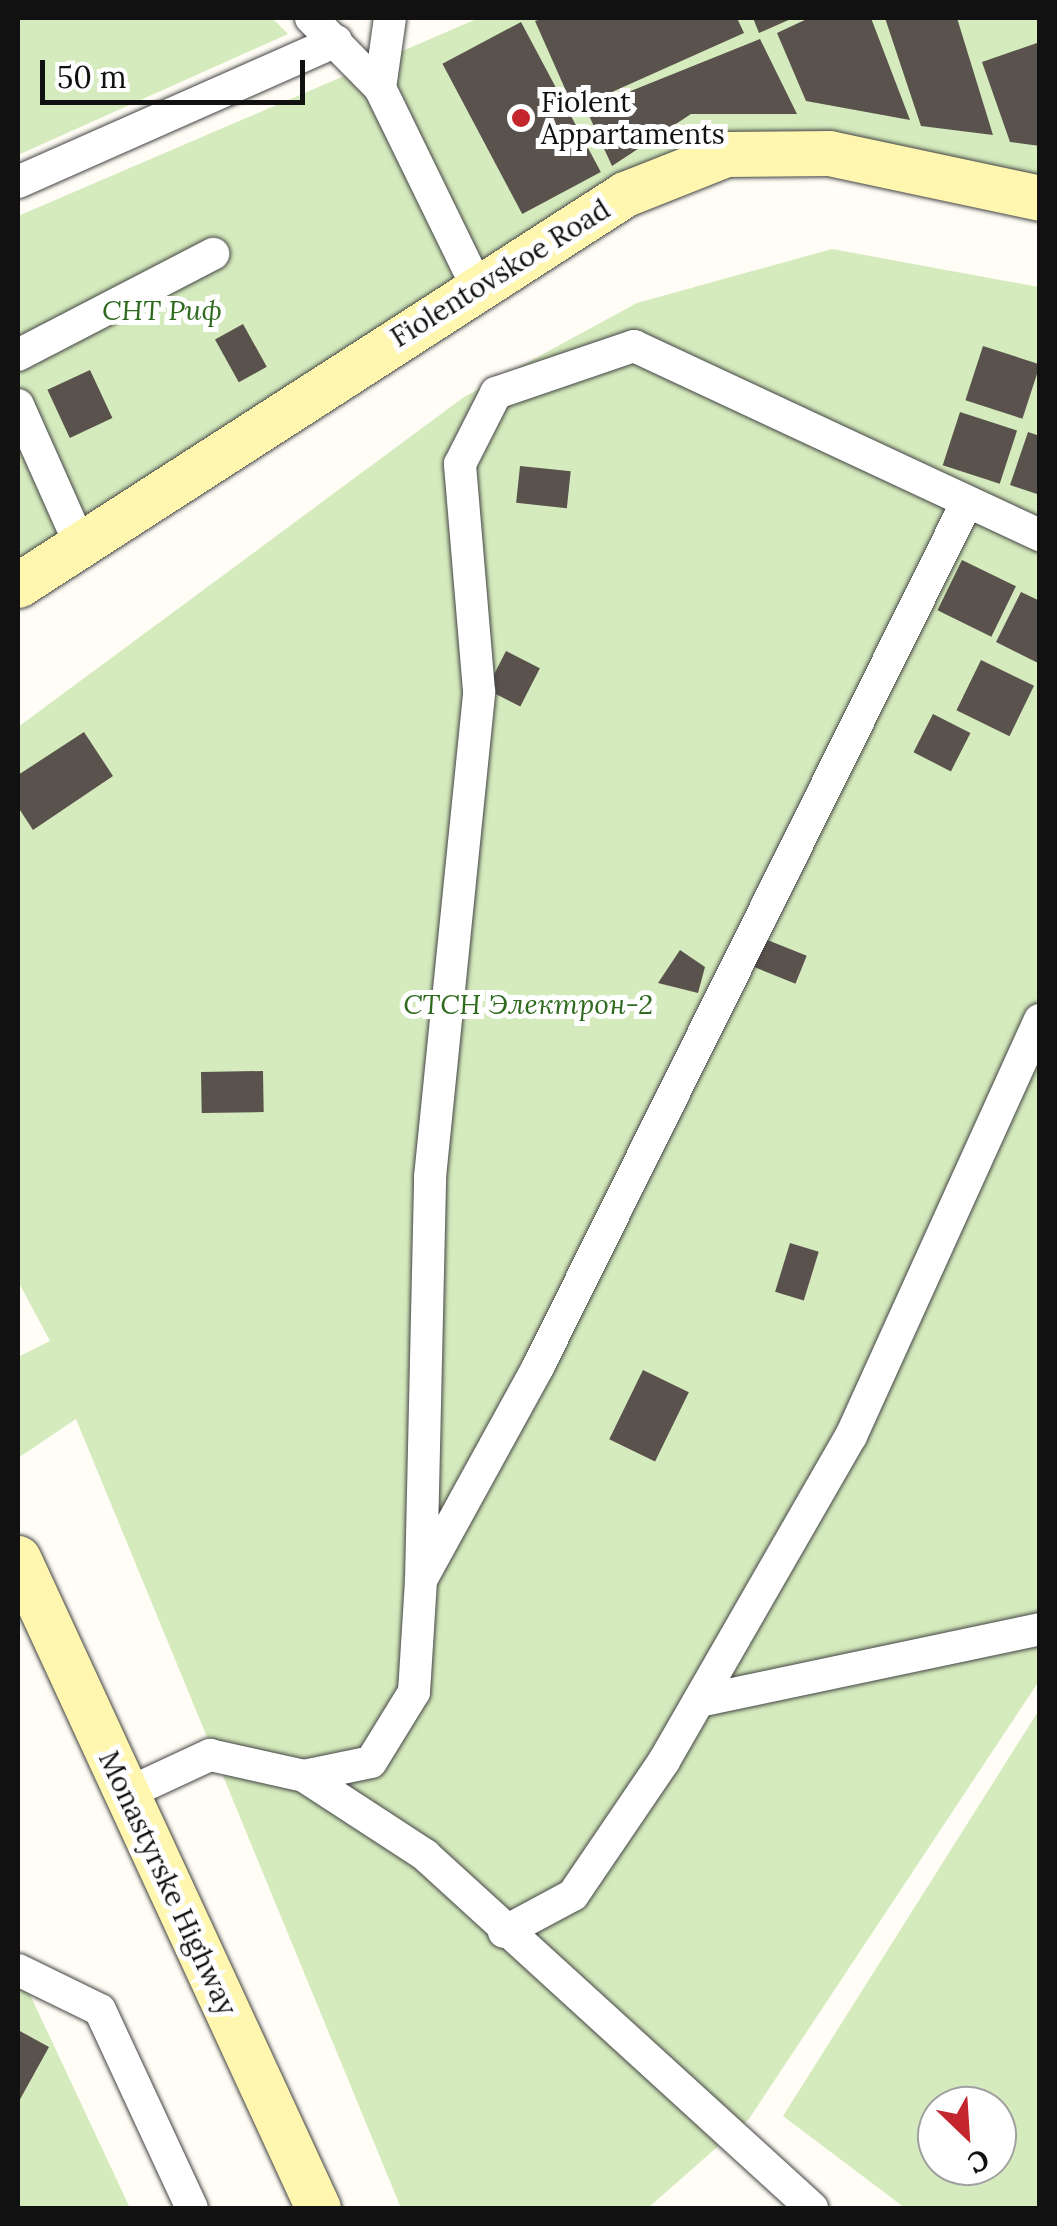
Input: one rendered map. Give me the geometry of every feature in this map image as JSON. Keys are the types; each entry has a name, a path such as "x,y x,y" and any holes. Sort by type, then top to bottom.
{"main road":[{"name":"Fiolentovskoe Road","path":"18,585 476,285 625,194 726,154 830,153 1040,198"},
{"name":"Monastyrske Highway","path":"18,1558 318,2208"}],"street":[{"path":"311,18 380,88 476,285"},
{"path":"380,88 390,18"},
{"path":"18,182 336,41"},
{"path":"18,354 214,254"},
{"path":"304,1776 372,1762 414,1692 421,1580 430,1177 479,691 460,464 496,393 634,346 966,504 1040,535"},
{"path":"18,405 80,544"},
{"path":"421,1580 538,1367 966,504"},
{"path":"504,1932 573,1895 699,1701 851,1436 1040,1020"},
{"path":"699,1701 1040,1628"},
{"path":"126,1794 210,1755 304,1776 426,1856 504,1932 812,2208"},
{"path":"18,1970 100,2010 192,2208"}],"green space":[{"path":"18,18 272,18 288,34 18,155"},
{"name":"СНТ Риф","path":"479,18 1039,18 1039,183 708,142 18,568 18,216"},
{"name":"СТСН Электрон-2","path":"832,249 1039,287 1039,1681 749,2119 648,2208 401,2208 76,1419 18,1458 18,1357 50,1341 18,1281 18,727 464,397 637,303"},
{"path":"1039,1710 1039,2208 905,2208 783,2116"},
{"path":"18,1969 130,2208 18,2208"}],"building":[{"path":"737,18 744,33 574,109 535,21"},
{"path":"753,18 793,18 759,33"},
{"path":"809,18 871,18 910,120 806,101 777,33"},
{"path":"885,18 957,18 993,135 921,126"},
{"name":"Fiolent Appartaments","path":"521,22 601,172 522,214 442,64"},
{"path":"760,39 797,114 691,114 612,166 586,109"},
{"path":"1040,42 1040,146 1010,142 982,62"},
{"path":"243,324 267,367 239,382 215,340"},
{"path":"983,346 1040,365 1022,419 965,400"},
{"path":"90,370 112,418 70,438 47,390"},
{"path":"960,412 1017,431 1000,484 943,465"},
{"path":"1028,432 1040,436 1040,495 1010,485"},
{"path":"520,466 571,471 567,508 516,503"},
{"path":"962,560 1016,586 991,637 937,610"},
{"path":"1021,592 1040,601 1040,664 996,642"},
{"path":"506,651 540,668 520,707 486,689"},
{"path":"981,660 1034,686 1009,736 956,710"},
{"path":"933,714 970,733 951,771 913,752"},
{"path":"84,732 113,776 33,830 18,807 18,775"},
{"path":"765,939 807,956 795,984 754,967"},
{"path":"680,950 705,967 698,993 658,983"},
{"path":"263,1071 264,1112 202,1113 201,1072"},
{"path":"790,1243 819,1252 804,1301 775,1292"},
{"path":"643,1370 689,1392 655,1462 609,1439"},
{"path":"18,2030 49,2047 18,2103"}],"place":[{"name":"Fiolent Appartaments","path":"521,118"}]}
